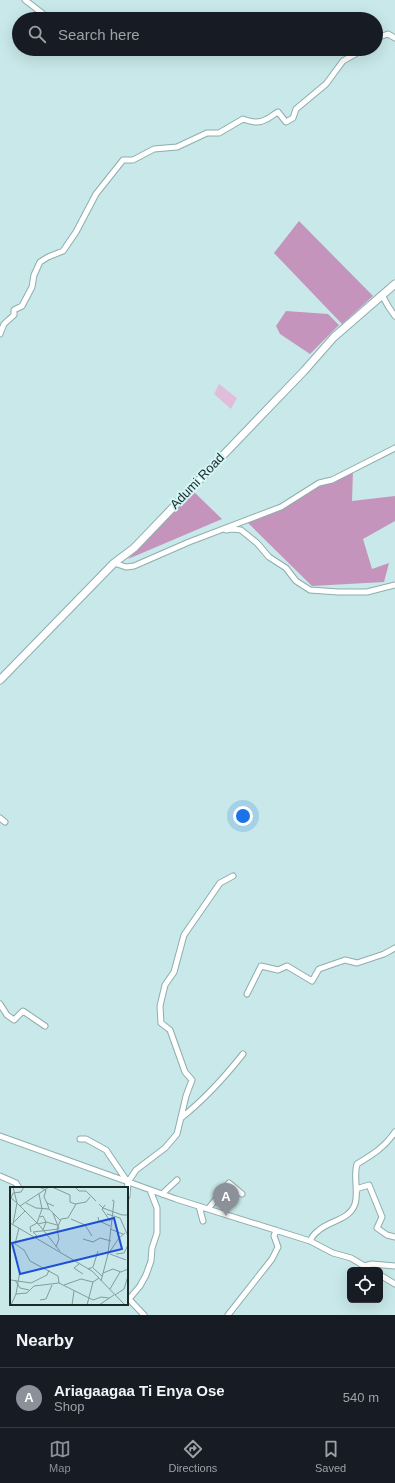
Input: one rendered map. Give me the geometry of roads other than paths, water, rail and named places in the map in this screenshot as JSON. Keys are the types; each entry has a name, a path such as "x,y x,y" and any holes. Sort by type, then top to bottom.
{"main road":[{"name":"Adumi Road","path":"0,680 114,563 134,548 304,371 334,337 395,284"}],"street":[{"path":"25,0 41,12"},
{"path":"383,35 388,34 395,38"},
{"path":"0,334 4,324 14,316 14,310 22,306 32,287 34,275 40,262 63,251 76,232 96,194 124,160 133,160 154,148 177,147 207,133 219,133 243,119 256,123 268,119 272,114 278,112 286,122 293,118 296,109 326,84 342,61 351,56"},
{"path":"382,295 395,316"},
{"path":"114,563 126,567 134,566 189,542 281,507 319,483 332,480 395,448"},
{"path":"217,531 232,529 241,530 257,543 268,557 286,568 296,581 310,590 367,592 395,586"},
{"path":"0,818 5,822"},
{"path":"128,1187 128,1182 136,1170 165,1148 177,1134 192,1080 185,1072 170,1030 161,1023 160,1006 165,985 174,972 184,935 220,883 233,876"},
{"path":"247,994 261,966 278,970 287,966 312,981 319,969 346,960 357,963 384,954 395,948"},
{"path":"0,1004 7,1015 14,1020 23,1011 45,1026"},
{"path":"181,1118 200,1103 242,1054"},
{"path":"310,1241 318,1230 342,1218 352,1210 355,1203 356,1189 354,1172 357,1164 376,1152 388,1142 395,1132"},
{"path":"0,1136 150,1190 310,1241 333,1252 351,1258 364,1266 372,1264 395,1266"},
{"path":"80,1139 86,1139 106,1150 128,1182"},
{"path":"0,1176 16,1183 18,1187"},
{"path":"162,1194 177,1180"},
{"path":"208,1209 229,1184 242,1194"},
{"path":"356,1189 369,1185 382,1217 377,1228 387,1235 395,1237"},
{"path":"144,1315 128,1298 140,1286 146,1275 151,1261 152,1248 157,1233 157,1208 150,1190"},
{"path":"200,1206 203,1221"},
{"path":"228,1315 272,1259 278,1247 274,1236 276,1230"},
{"path":"383,1278 395,1284"}],"place":[{"name":"Ariagaagaa Ti Enya Ose","path":"226,1216"}]}
